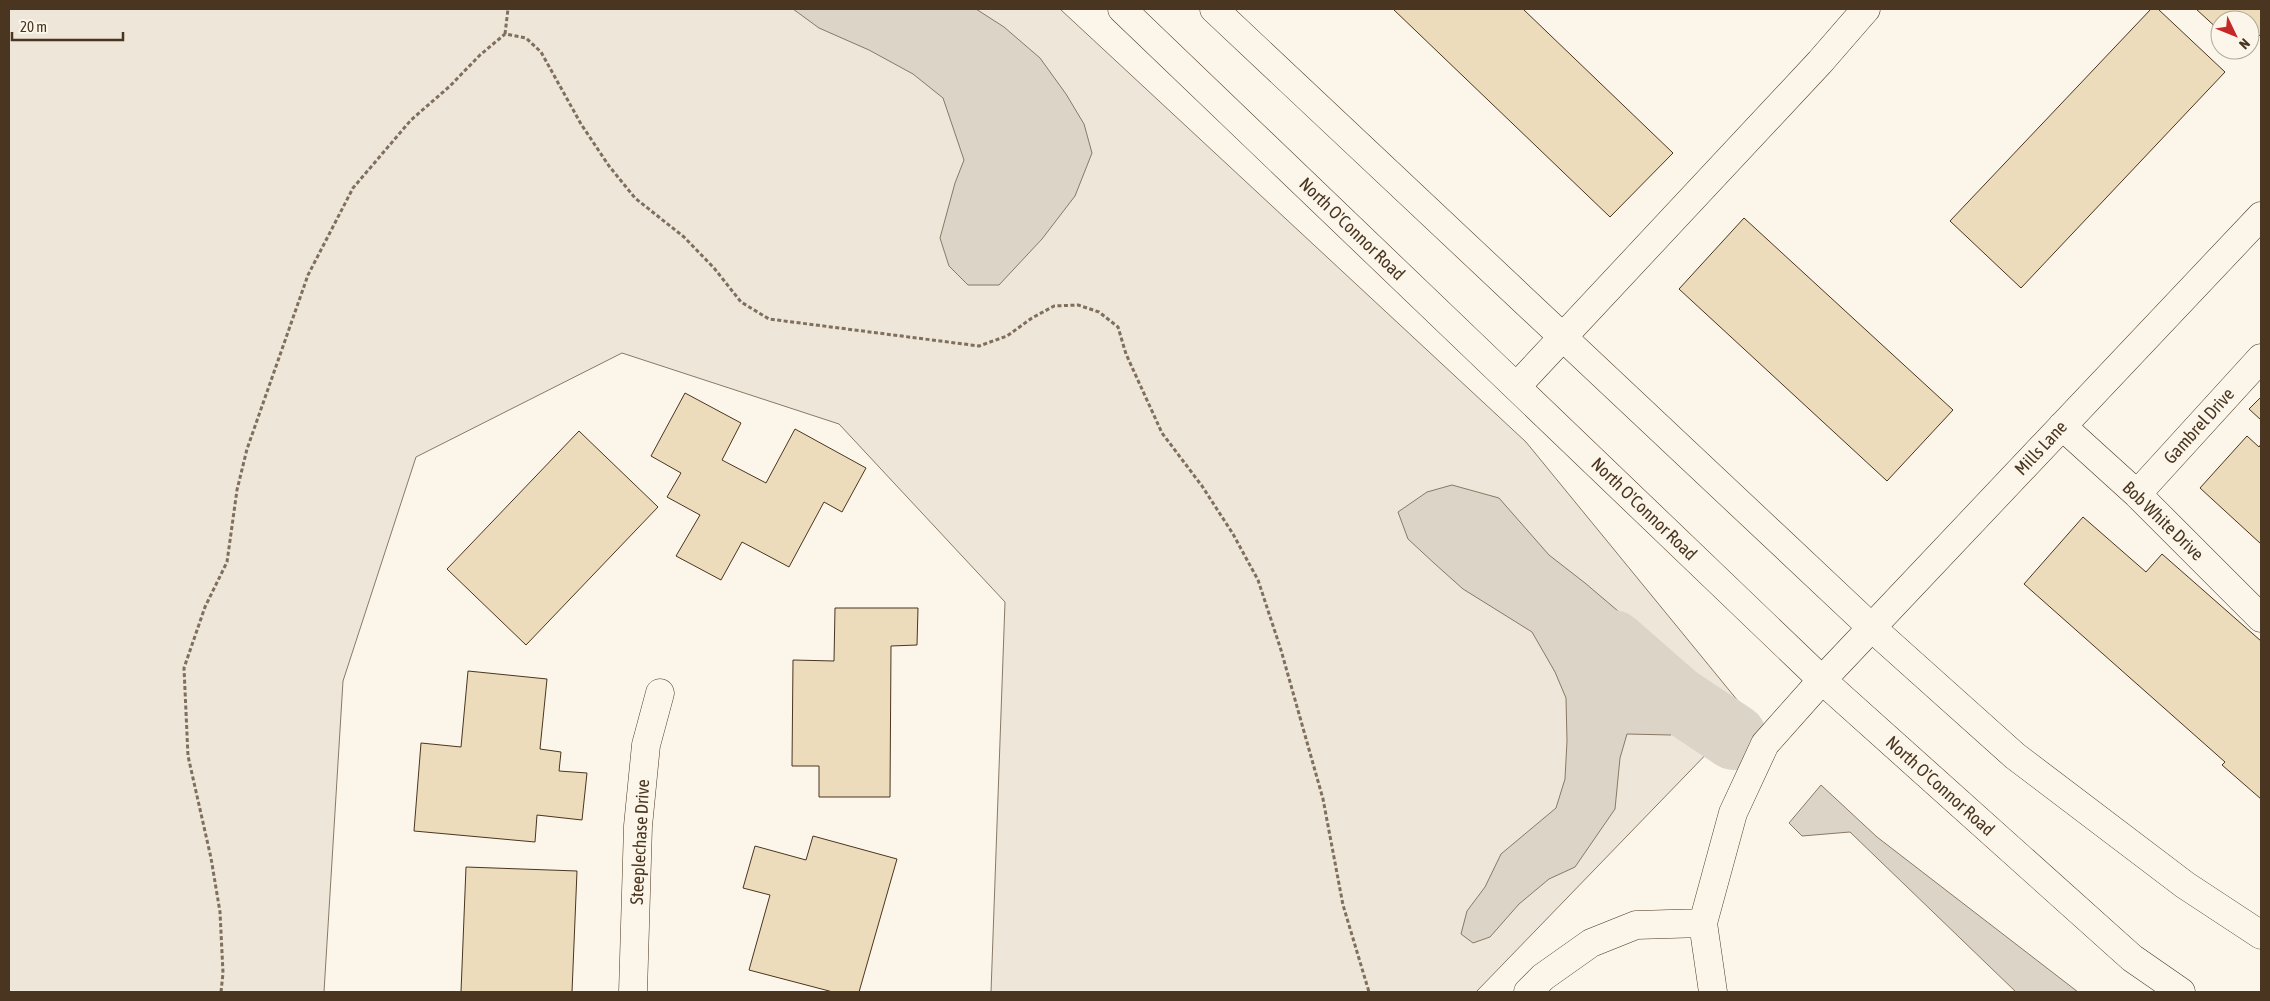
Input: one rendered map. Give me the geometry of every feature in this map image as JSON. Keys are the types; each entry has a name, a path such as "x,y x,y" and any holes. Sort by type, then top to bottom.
{"main road":[{"name":"North O'Connor Road","path":"1122,9 1822,680 2125,951 2181,992"},
{"path":"1214,9 1872,628 2015,756 2184,885 2261,935"},
{"path":"1517,386 1820,62 1866,9"},
{"name":"Mills Lane","path":"1703,923 1733,813 1765,744 1822,680 2261,216"},
{"name":"Gambrel Drive","path":"2136,494 2261,358"},
{"name":"Bob White Drive","path":"2062,426 2136,494 2261,618"},
{"name":"Steeplechase Drive","path":"633,992 639,817 646,745 660,693"},
{"path":"1528,992 1543,977 1590,943 1636,925 1703,923 1713,992"}],"path":[{"path":"221,992 223,973 220,912 211,858 188,756 184,668 205,608 227,562 237,490 247,449 308,275 353,188 411,120 505,34 508,9"},
{"path":"505,34 526,38 541,52 581,124 609,166 635,198 684,237 714,268 740,302 769,318 979,346 1007,336 1032,318 1054,306 1078,305 1099,312 1118,328 1126,354 1162,433 1202,486 1228,526 1258,580 1281,650 1323,798 1343,905 1369,992"}],"shaded area":[{"path":"9,9 1060,9 1526,442 1747,712 1476,992 991,992 1005,602 839,424 622,353 416,457 343,681 324,992 9,992"},
{"path":"793,9 976,9 1004,27 1040,58 1066,94 1084,124 1092,153 1075,196 1042,239 999,285 968,285 949,266 940,238 955,183 964,160 943,98 913,74 869,50 819,28"},
{"path":"1452,485 1499,498 1549,555 1651,639 1688,691 1671,735 1627,734 1620,758 1615,809 1575,867 1549,879 1519,904 1490,937 1473,943 1461,934 1467,911 1485,887 1501,854 1556,808 1565,779 1567,741 1566,698 1555,672 1532,632 1463,589 1408,539 1398,512 1427,492"},
{"path":"1821,785 1877,837 2078,992 2016,992 1850,832 1802,836 1789,823"}],"building":[{"path":"1393,9 1523,9 1673,153 1610,217"},
{"path":"2151,9 2158,9 2210,58 2210,60 2225,72 2021,288 1950,221"},
{"path":"2196,9 2261,9 2260,35 2260,10 2210,10 2210,22"},
{"path":"1744,218 1953,410 1887,481 1679,289"},
{"path":"685,393 741,423 722,460 766,483 795,429 866,468 842,512 824,502 789,567 742,542 721,580 676,556 700,515 667,497 681,473 651,456"},
{"path":"2261,397 2261,420 2249,409"},
{"path":"579,431 658,507 526,645 447,569"},
{"path":"2247,436 2259,447 2261,444 2261,544 2200,488"},
{"path":"2083,517 2146,572 2162,554 2261,641 2261,799 2222,765 2225,762 2024,584"},
{"path":"835,608 918,608 917,645 891,646 890,797 819,797 819,766 792,766 793,660 834,661"},
{"path":"468,671 547,679 540,749 561,752 559,771 587,773 582,820 537,815 535,842 414,831 421,743 461,747"},
{"path":"813,836 897,859 859,992 833,992 749,970 770,895 743,888 755,846 806,860"},
{"path":"466,867 577,871 572,992 461,992"}],"waterway":[{"path":"1613,643 1677,699 1734,737"}]}
